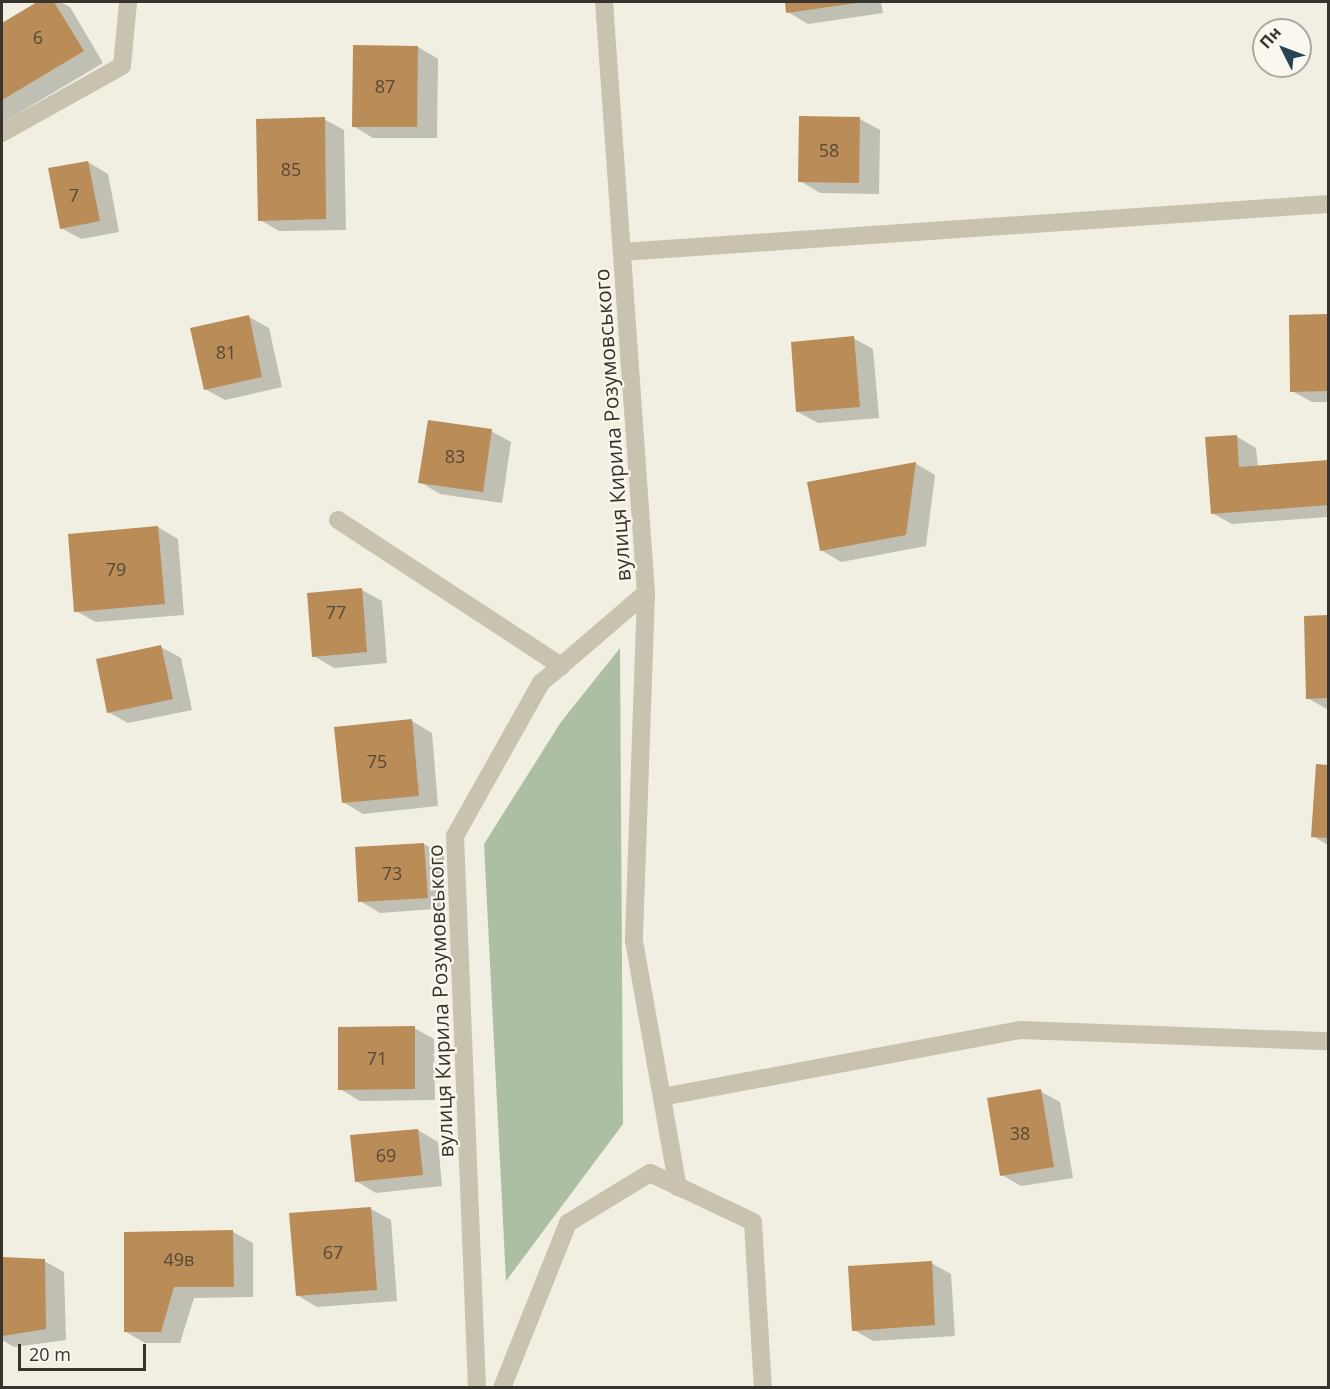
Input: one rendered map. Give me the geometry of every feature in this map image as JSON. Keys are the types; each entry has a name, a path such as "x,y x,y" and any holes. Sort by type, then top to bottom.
{"street":[{"path":"2,133 122,66 128,2"},
{"name":"вулиця Кирила Розумовського","path":"477,1388 455,836 541,683 646,593 604,2"},
{"path":"622,252 1329,204"},
{"path":"338,520 561,666"},
{"path":"646,593 634,940 678,1187"},
{"path":"662,1097 1021,1030 1329,1041"},
{"path":"502,1388 568,1223 650,1173 753,1222 763,1388"}],"green space":[{"path":"620,648 623,1124 506,1281 484,844 561,722"}],"building":[{"path":"37,2 54,2 84,51 2,100 2,23"},
{"path":"785,2 857,2 857,3 786,13"},
{"path":"353,45 418,46 417,127 352,127"},
{"path":"799,116 860,117 859,183 798,182"},
{"path":"325,117 326,219 258,221 256,119"},
{"path":"88,161 100,221 60,229 48,168"},
{"path":"1328,314 1328,391 1290,392 1289,315"},
{"path":"249,315 262,377 204,390 190,328"},
{"path":"854,336 860,407 796,412 791,342"},
{"path":"428,420 492,429 483,492 418,483"},
{"path":"1237,435 1239,467 1328,460 1328,505 1211,514 1205,437"},
{"path":"916,462 906,535 820,551 807,482"},
{"path":"158,526 165,604 74,612 68,534"},
{"path":"362,588 367,652 312,657 307,593"},
{"path":"1328,615 1328,698 1306,699 1304,616"},
{"path":"161,645 173,699 107,713 96,659"},
{"path":"412,719 419,796 342,803 334,727"},
{"path":"1316,764 1328,765 1328,838 1311,837"},
{"path":"424,843 428,898 358,902 355,847"},
{"path":"415,1026 415,1089 338,1090 338,1027"},
{"path":"1041,1089 1054,1167 1000,1176 987,1098"},
{"path":"418,1129 423,1175 355,1182 350,1135"},
{"path":"371,1207 377,1290 296,1296 289,1213"},
{"path":"233,1230 234,1287 174,1287 161,1332 124,1332 124,1232"},
{"path":"2,1257 45,1259 46,1329 2,1336"},
{"path":"932,1261 935,1325 852,1331 848,1266"}]}
